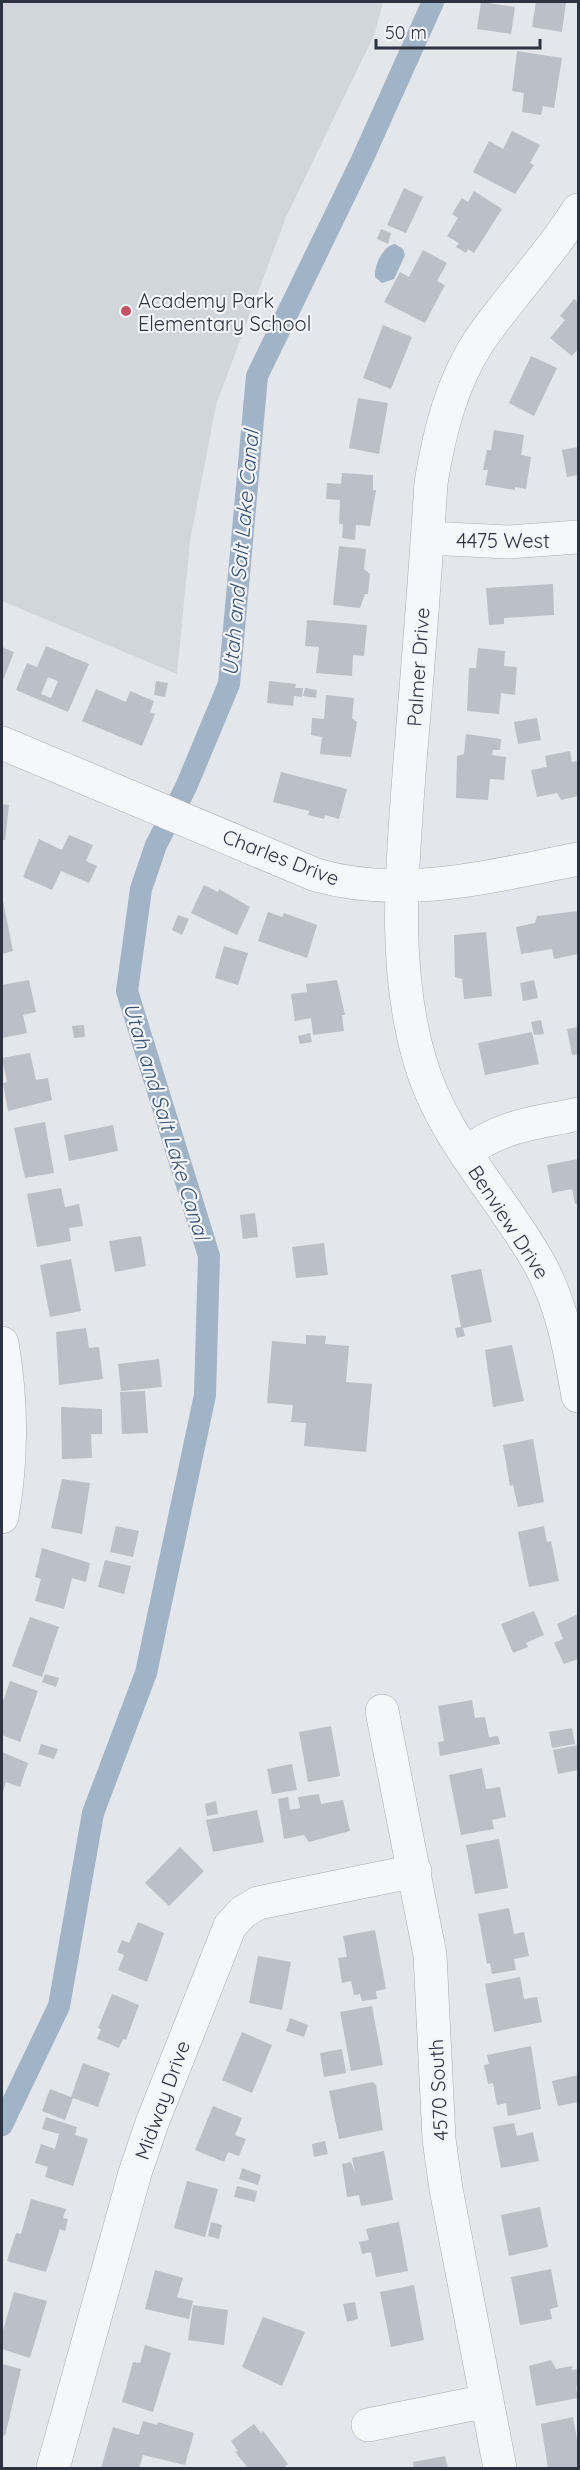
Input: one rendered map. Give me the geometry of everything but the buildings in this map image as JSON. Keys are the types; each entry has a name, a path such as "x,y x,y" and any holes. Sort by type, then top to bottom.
{"street":[{"name":"Palmer Drive","path":"465,1153 432,1097 419,1061 403,967 401,887 431,483 438,439 453,391 478,343 579,210"},
{"name":"4475 West","path":"428,538 508,542 579,537"},
{"name":"Charles Drive","path":"2,744 316,874 336,880 401,887 452,884 579,859"},
{"path":"465,1153 489,1136 505,1129 579,1114"},
{"name":"Benview Drive","path":"465,1153 540,1265 566,1331 579,1396"},
{"path":"2,1343 10,1422 2,1517"},
{"name":"4570 South","path":"382,1711 415,1871 432,1976 436,2089 442,2161 500,2469"},
{"name":"Midway Drive","path":"54,2469 135,2173 152,2123 230,1926 243,1912 258,1903 415,1871"},
{"path":"368,2425 487,2401"}],"shaded area":[{"name":"Academy Park Elementary School","path":"2,2 383,2 375,33 286,217 216,405 190,541 177,674 2,601"}],"water":[{"path":"395,244 403,249 405,255 394,279 382,283 375,277 378,262 383,252"}],"waterway":[{"name":"Utah and Salt Lake Canal","path":"2,2125 59,2006 93,1813 146,1673 205,1395 209,1256 127,991 141,889 156,845 186,787 229,684 257,376 361,162 433,2"}],"place":[{"name":"Academy Park Elementary School","path":"126,311"}]}
